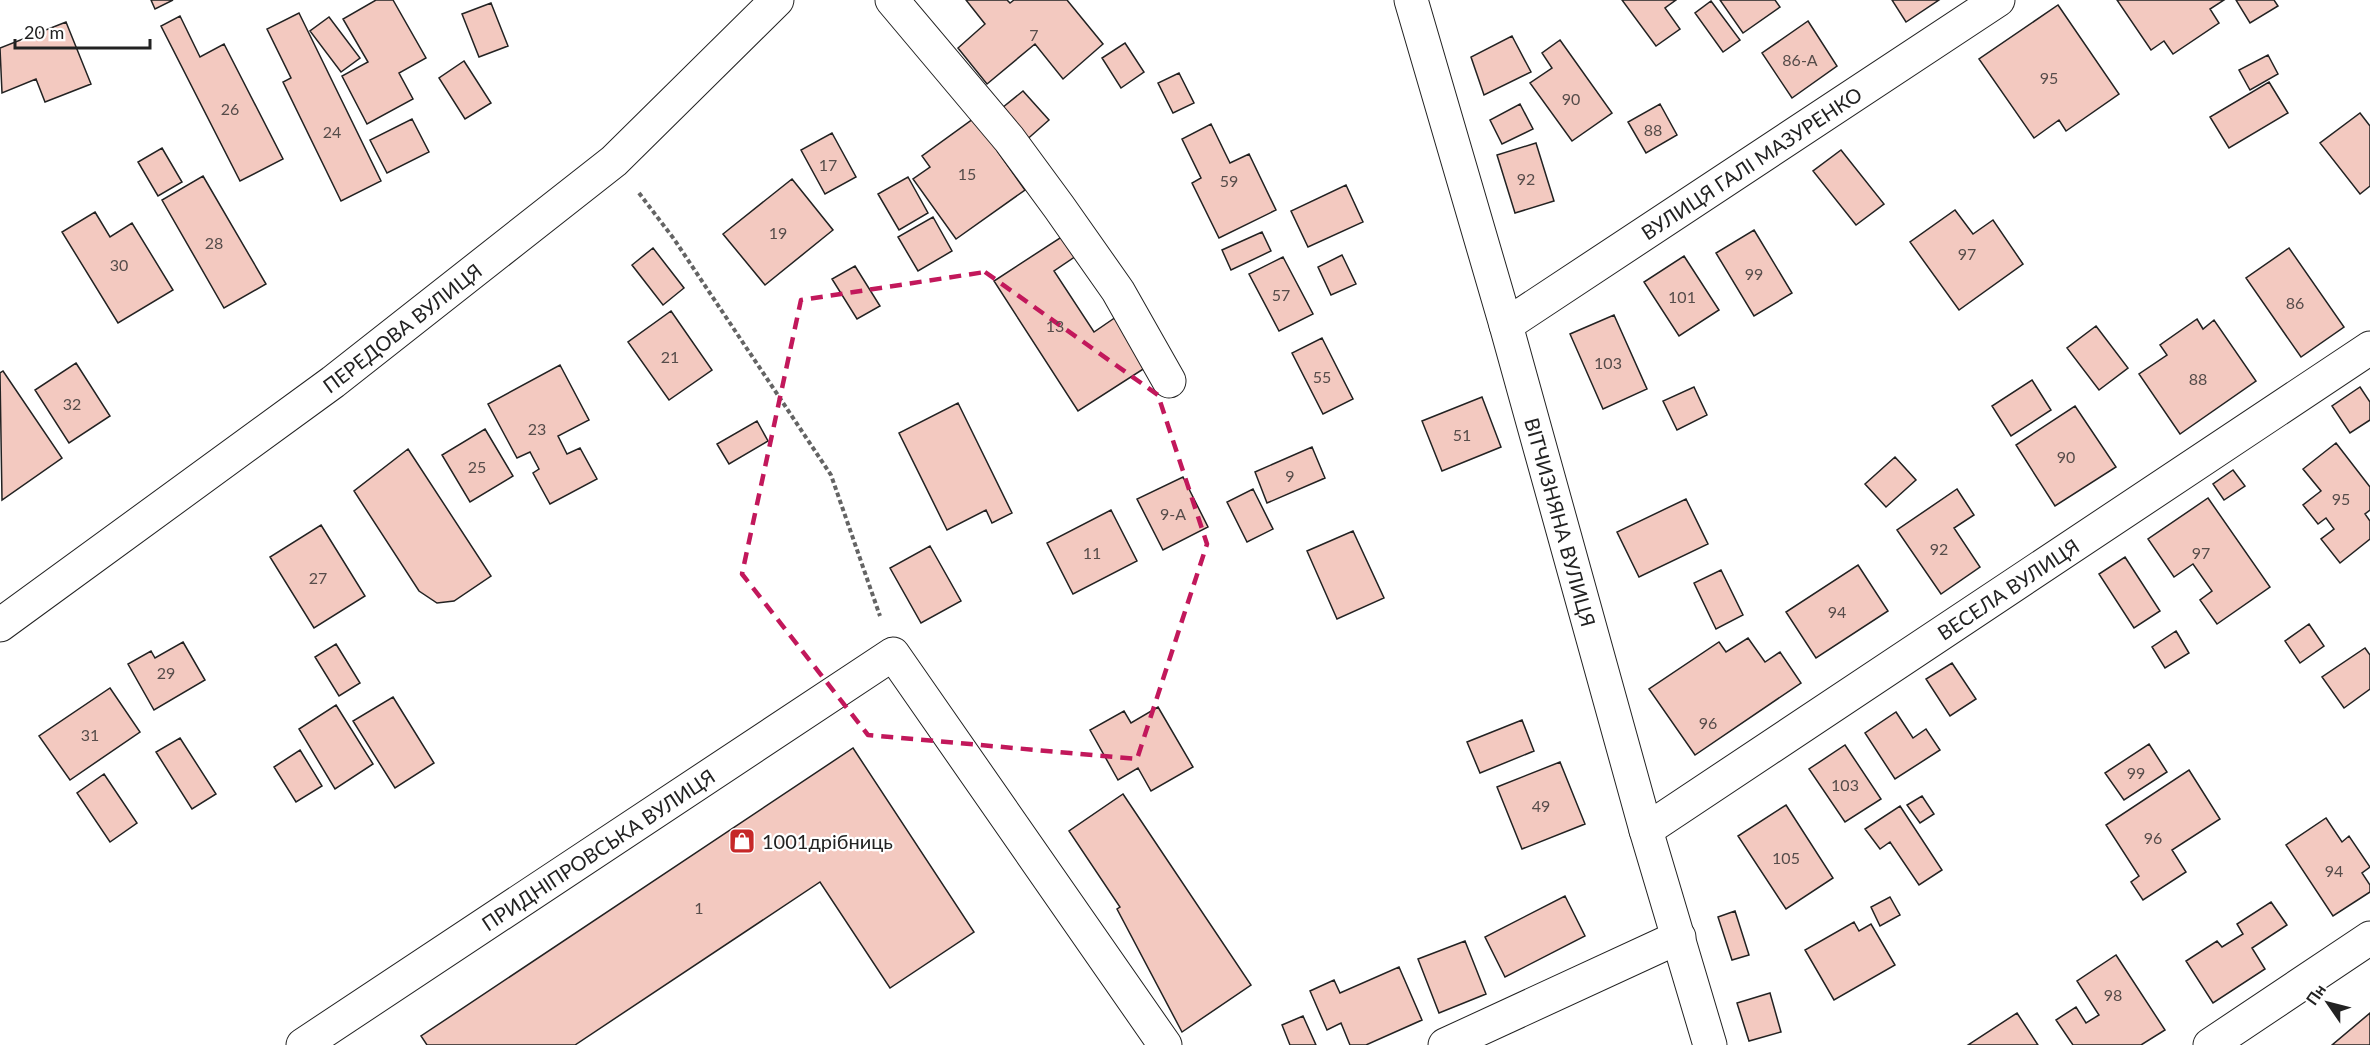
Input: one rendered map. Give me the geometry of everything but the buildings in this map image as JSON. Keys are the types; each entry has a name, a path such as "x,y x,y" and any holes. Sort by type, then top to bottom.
{"street":[{"name":"ПЕРЕДОВА ВУЛИЦЯ","path":"0,625 333,382 614,160 777,0"},
{"path":"892,0 1002,130 1059,207 1118,291 1169,381"},
{"name":"ВІТЧИЗНЯНА ВУЛИЦЯ","path":"1411,0 1506,325 1646,830 1710,1045"},
{"name":"ВУЛИЦЯ ГАЛІ МАЗУРЕНКО","path":"1506,325 1998,0"},
{"name":"ВЕСЕЛА ВУЛИЦЯ","path":"1646,830 2370,348"},
{"path":"893,654 1165,1045"},
{"name":"ПРИДНІПРОВСЬКА ВУЛИЦЯ","path":"303,1045 893,654"},
{"path":"1445,1045 1679,937"},
{"path":"2210,1045 2370,938"}],"path":[{"path":"614,160 674,239 831,475 893,654"}],"highlighted area":[{"path":"985,272 1158,395 1207,544 1137,759 868,735 742,574 801,300"}],"place":[{"name":"1001дрібниць","path":"742,841"}]}
